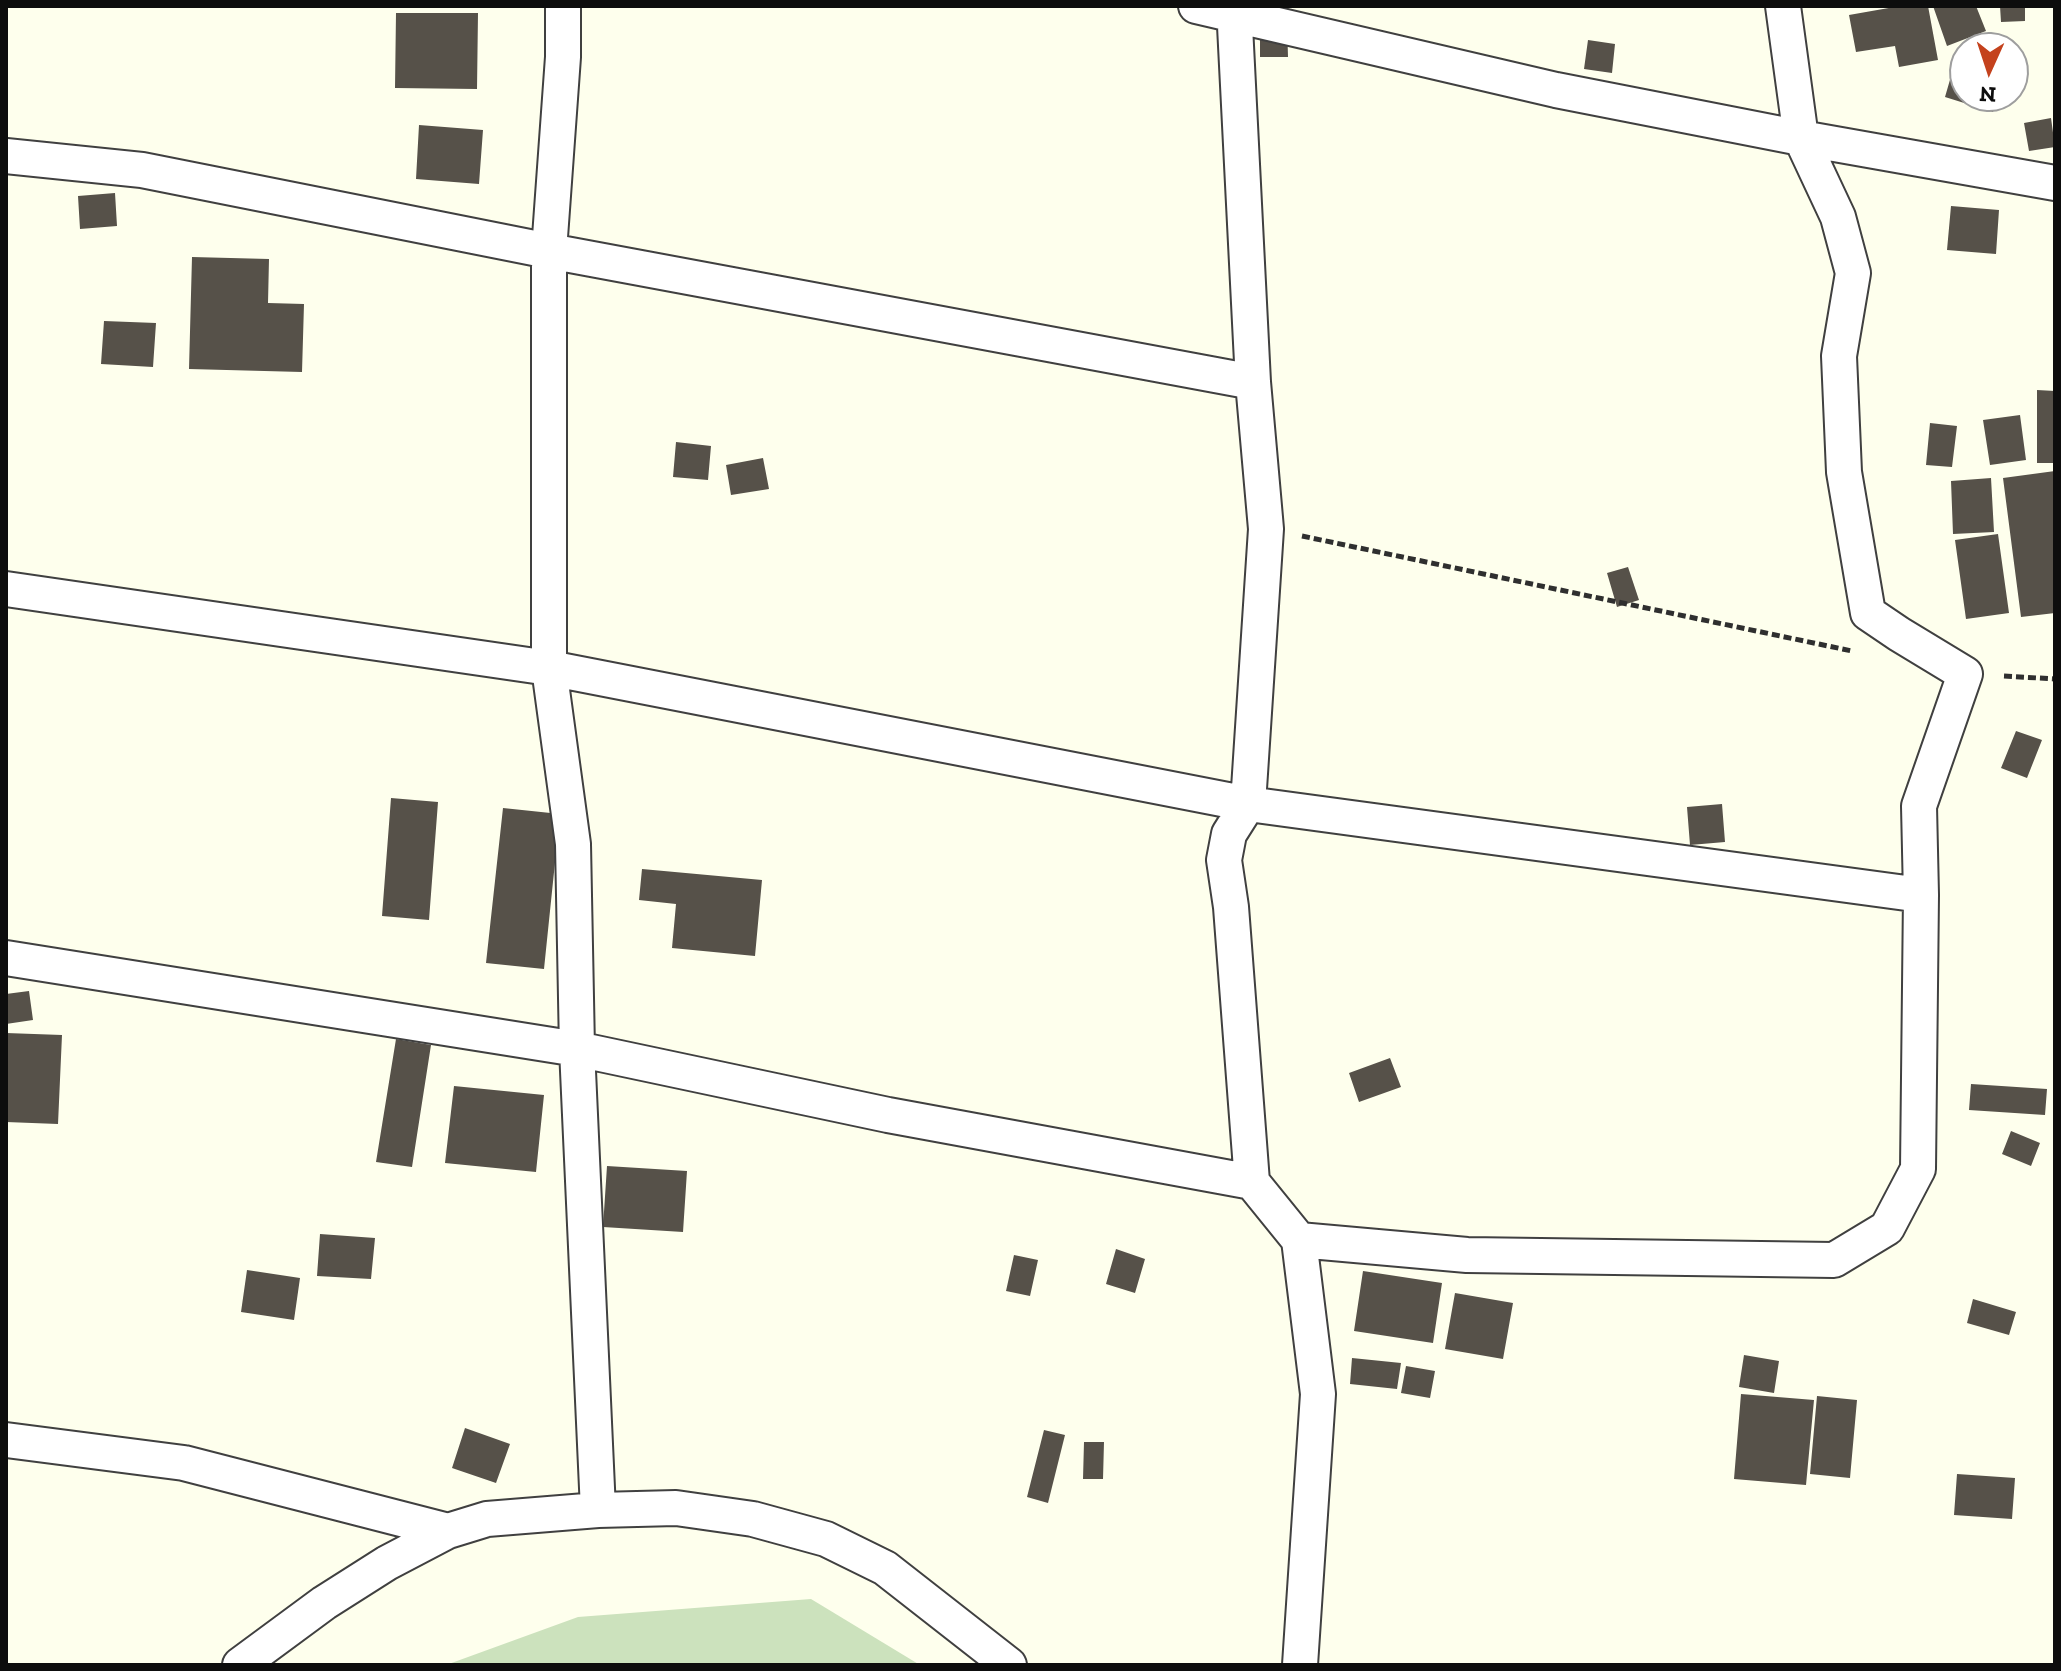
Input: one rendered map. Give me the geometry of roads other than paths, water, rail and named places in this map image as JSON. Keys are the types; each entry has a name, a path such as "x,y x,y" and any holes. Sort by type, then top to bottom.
{"street":[{"path":"563,6 563,57 549,251 549,668 573,844 577,1049 598,1510"},
{"path":"1196,6 1234,10 1556,90 2055,183"},
{"path":"1299,1240 1467,1255 1834,1260 1887,1228 1918,1169 1919,806 1965,674 1868,613 1844,472 1839,371 1853,273 1838,217 1801,138 1783,6"},
{"path":"1234,10 1253,382 1266,529 1248,804 1229,834 1224,860 1231,907 1252,1182 1299,1240 1318,1394 1300,1665"},
{"path":"6,156 142,170 549,251 1253,382"},
{"path":"6,589 549,668 1248,804 1921,895"},
{"path":"6,958 577,1049 888,1115 1252,1182"},
{"path":"6,1440 184,1463 448,1531"},
{"path":"240,1665 324,1603 387,1563 448,1531 487,1519 598,1510 676,1508 753,1519 826,1539 885,1568 1009,1665"}]}
